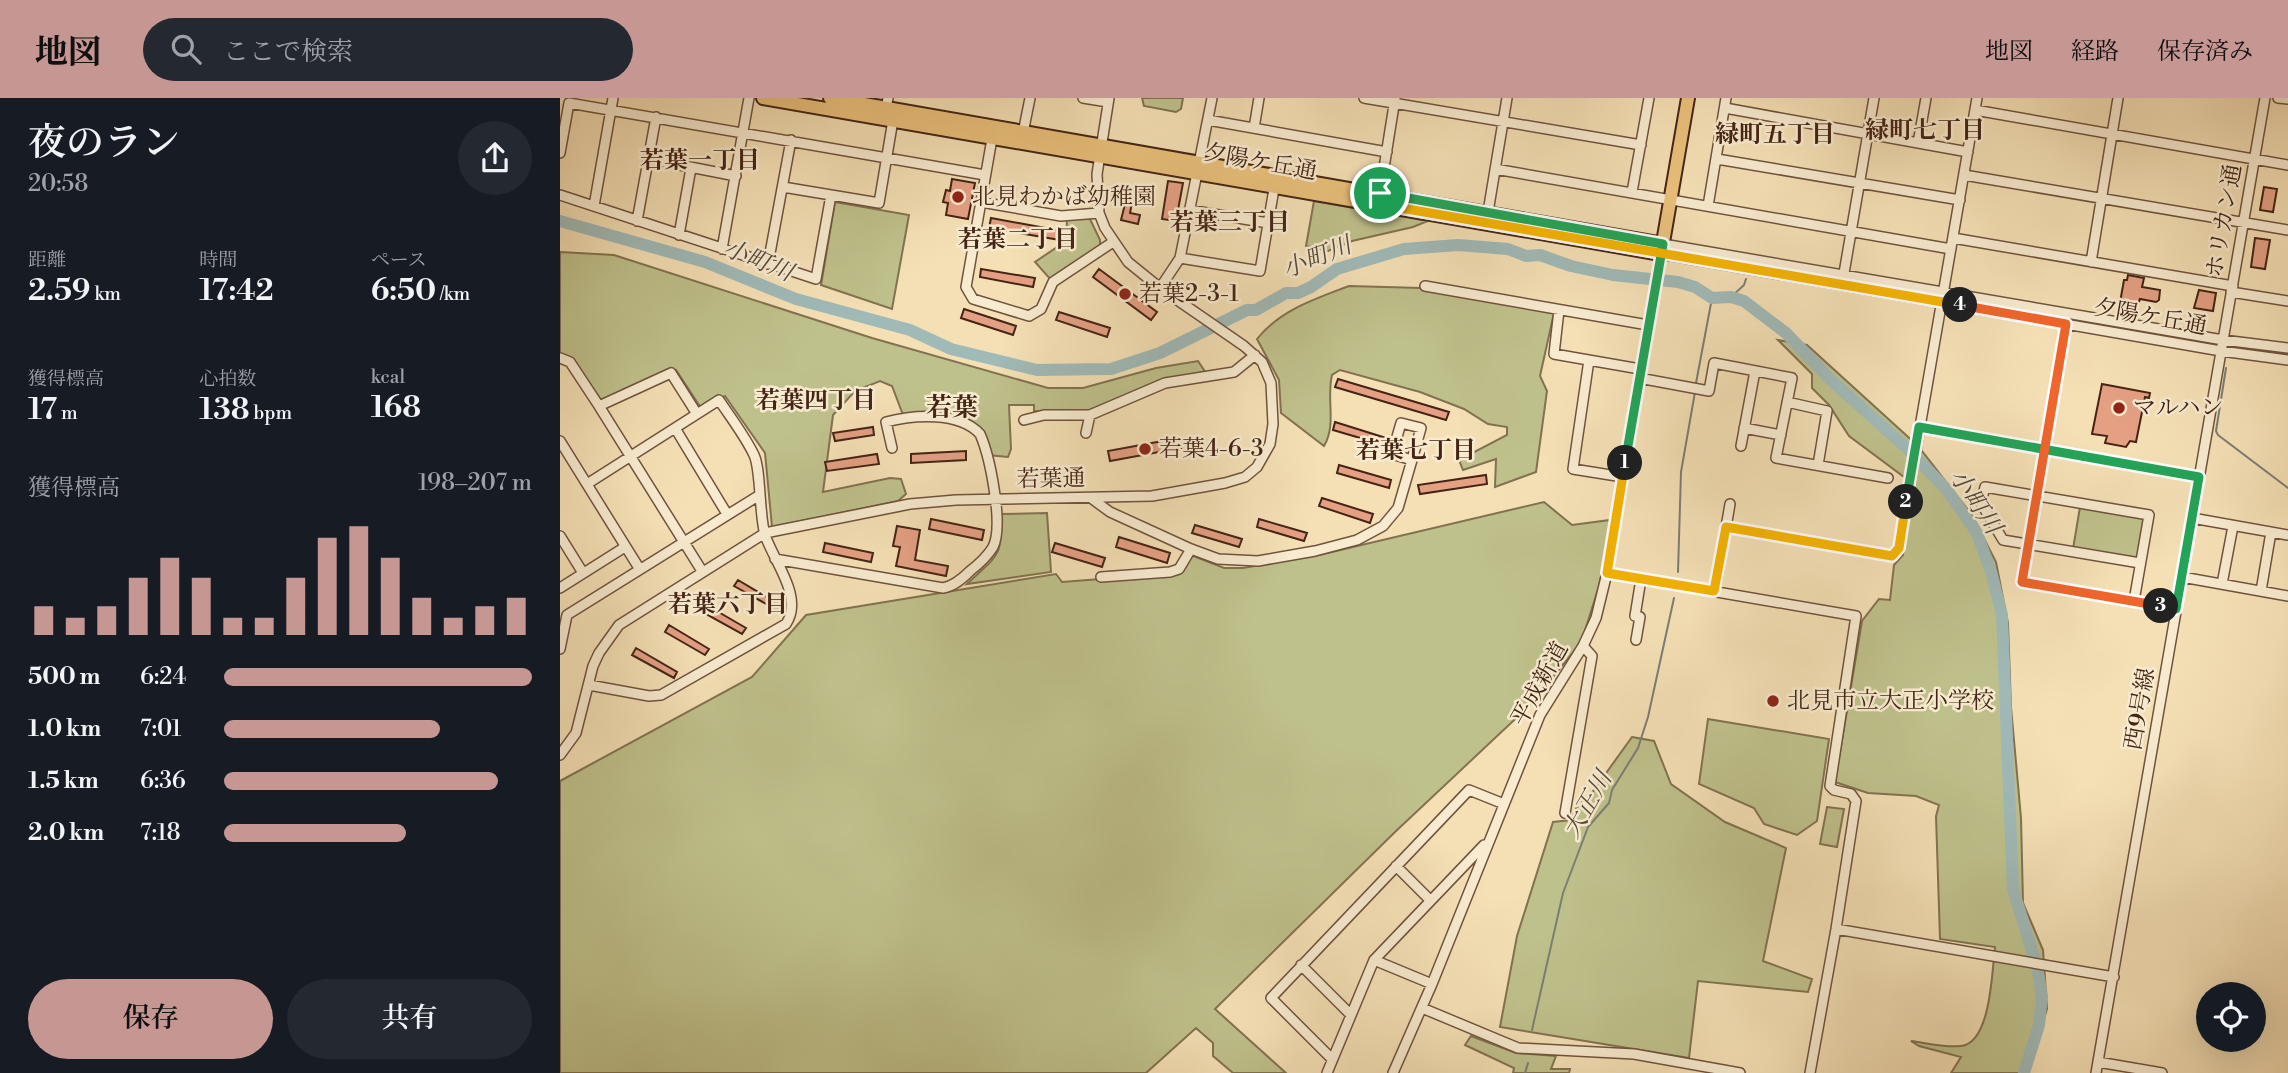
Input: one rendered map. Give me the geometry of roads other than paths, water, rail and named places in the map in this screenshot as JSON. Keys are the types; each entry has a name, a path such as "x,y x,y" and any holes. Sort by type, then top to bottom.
{"main road":[{"name":"夕陽ケ丘通","path":"763,98 887,103 1022,138 1487,217 1661,254"},
{"name":"夕陽ケ丘通","path":"830,98 893,120 993,132"},
{"path":"1661,254 1688,98"}],"street":[{"path":"594,205 613,98"},
{"path":"722,249 748,98"},
{"path":"1022,138 1030,98"},
{"path":"1083,98 1109,100"},
{"path":"1160,288 1180,258 1212,98"},
{"path":"1254,128 1259,98"},
{"path":"1364,98 1395,101 1641,145"},
{"path":"1487,217 1507,98"},
{"path":"1632,192 1649,98"},
{"path":"1842,284 1874,98"},
{"path":"1918,143 1926,98"},
{"path":"1726,527 1892,556 1899,548 1978,98"},
{"path":"2091,261 2118,98"},
{"name":"ホリカン通","path":"2221,351 2265,98"},
{"path":"2278,98 2288,100"},
{"name":"若葉通","path":"560,755 576,733 599,653 619,625 702,570 765,533 910,504 995,499 1152,496 1225,483 1245,477 1258,467 1270,444 1273,424 1272,383 1269,373 1255,355 1128,262 1113,242 1099,212 1097,174 1109,100"},
{"path":"1379,199 1395,101"},
{"path":"560,153 569,103 985,175"},
{"path":"783,187 878,203 893,120 887,103"},
{"path":"1709,206 1725,103 1868,134 1968,152"},
{"path":"1975,110 2288,165"},
{"path":"637,221 656,117"},
{"path":"1208,120 1387,152"},
{"path":"993,132 965,287 974,299 1029,316 1041,309 1053,282 1113,242"},
{"path":"768,264 791,140"},
{"path":"649,159 736,176"},
{"path":"1717,159 1960,200"},
{"path":"679,234 691,167"},
{"path":"1495,169 1951,249"},
{"path":"1964,175 2288,230"},
{"path":"1180,258 1260,271 1276,181"},
{"path":"560,195 816,279 831,195"},
{"path":"981,202 1062,216 1099,212"},
{"path":"1189,210 1268,223"},
{"path":"1953,238 2091,261 2288,302"},
{"name":"夕陽ケ丘通","path":"1661,254 1844,273 2066,324 2288,360"},
{"name":"夕陽ケ丘通","path":"1661,254 1842,284 2288,348"},
{"name":"平成新道","path":"1393,1073 1432,984 1540,715 1583,646 1596,618 1607,573 1661,254"},
{"path":"1425,286 1648,325"},
{"path":"1559,310 1554,354 1589,360 1709,391 1714,363 1792,378 1776,457 1888,478"},
{"path":"2066,324 2022,582 2176,609"},
{"name":"西9号線","path":"2096,1073 2221,351"},
{"path":"1024,420 1044,415 1090,415 1165,383 1234,372 1255,355"},
{"path":"560,358 570,362 702,570"},
{"path":"1589,360 1573,469 1623,477"},
{"path":"1741,446 1755,371"},
{"path":"599,406 671,373 697,414"},
{"path":"587,484 719,401 756,457 758,496 765,533 793,600 793,614 786,624 661,695 649,696 589,685"},
{"path":"1787,402 1827,411 1818,465"},
{"path":"1086,433 1090,415"},
{"path":"775,559 931,587 951,586 983,561 997,534 995,499 984,443 975,429 965,423 926,417 886,422 892,448"},
{"path":"1919,427 2199,477"},
{"path":"676,428 727,514"},
{"path":"1744,428 1781,435"},
{"path":"560,441 639,568"},
{"path":"1090,498 1110,512 1191,549 1218,559 1250,562 1315,551 1367,537 1383,526 1396,511 1412,460"},
{"path":"2134,601 2149,515 1985,487 1981,503 2003,540 2140,563"},
{"path":"560,649 567,615 758,496"},
{"path":"1714,591 1730,504"},
{"path":"2192,518 2288,536"},
{"path":"2222,584 2233,526"},
{"path":"2261,591 2271,532"},
{"path":"560,536 583,573"},
{"path":"560,588 625,547"},
{"path":"1101,577 1170,572 1179,569 1191,549"},
{"path":"1607,573 1856,615 1830,786 1834,790 1851,794 1856,801 1810,1073"},
{"path":"2182,577 2288,596"},
{"path":"1636,640 1640,617 1635,616 1641,579"},
{"path":"1565,813 1592,656 1583,646"},
{"path":"1331,1058 1271,998 1469,790 1504,804"},
{"path":"1327,1073 1374,960 1488,842"},
{"path":"1396,866 1430,900"},
{"path":"1836,929 2114,977"},
{"path":"1374,960 1432,984"},
{"path":"1301,965 1350,1014"},
{"path":"1422,1008 1518,1048 1634,1054 1740,1073"},
{"path":"2098,1062 2162,1073"}],"waterway":[{"name":"小町川","path":"560,221 705,262 796,299 910,330 951,349 1037,370 1111,369 1160,353 1247,310 1256,310 1286,293 1298,293 1311,287 1337,269 1404,249 1458,245 1508,249 1526,256 1540,255 1571,266 1613,275 1678,282 1695,287 1712,298 1731,297 1744,301 1786,333 1831,380 1910,451 1947,490 1977,533 2002,615 2013,889 2037,967 2042,996 2039,1025 2024,1073"},
{"path":"1731,297 1744,285 1746,279"},
{"name":"大正川","path":"1696,383 1712,298"},
{"path":"2226,368 2216,431 2218,435 2288,488"},
{"name":"大正川","path":"1678,572 1681,472 1695,392"},
{"name":"大正川","path":"1532,1030 1563,893 1588,827 1609,803 1612,790 1638,748 1648,717 1674,598"},
{"name":"大正川","path":"1525,1073 1528,1063"}],"place":[{"name":"北見わかば幼稚園","path":"958,197"},
{"name":"若葉2-3-1","path":"1125,294"},
{"name":"マルハン","path":"2119,408"},
{"name":"若葉4-6-3","path":"1145,449"},
{"name":"北見市立大正小学校","path":"1773,701"}],"district":[{"name":"緑町七丁目","path":"1925,131"},
{"name":"緑町五丁目","path":"1775,135"},
{"name":"若葉一丁目","path":"700,161"},
{"name":"若葉三丁目","path":"1230,223"},
{"name":"若葉二丁目","path":"1018,240"},
{"name":"若葉四丁目","path":"816,401"},
{"name":"若葉","path":"952,408"},
{"name":"若葉七丁目","path":"1416,451"},
{"name":"若葉六丁目","path":"728,605"}]}
